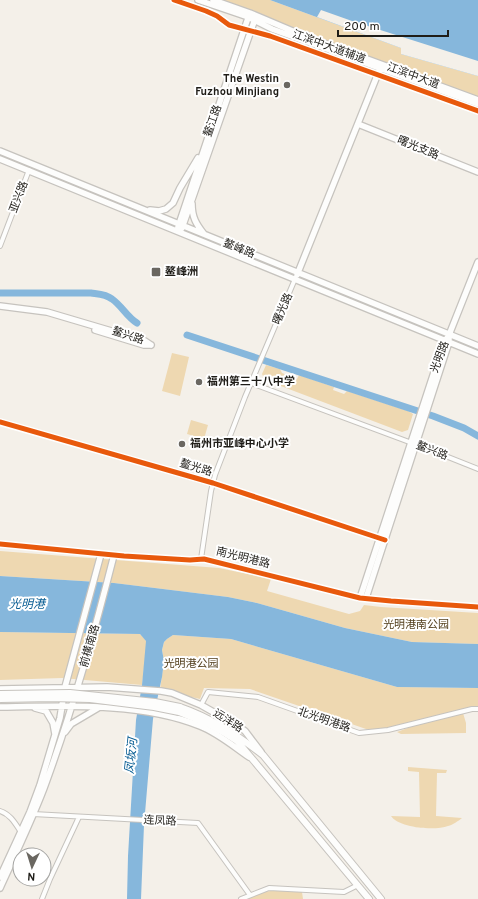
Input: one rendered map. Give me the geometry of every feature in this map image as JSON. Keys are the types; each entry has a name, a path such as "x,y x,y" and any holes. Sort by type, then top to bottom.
{"highway":[{"path":"0,694 57,693 155,702 180,710 226,734 237,741 254,761"},
{"path":"0,699 90,699 180,710 200,714 240,737 263,755"},
{"name":"远洋路","path":"263,755 381,899"},
{"name":"远洋路","path":"254,761 369,899"}],"main road":[{"name":"江滨中大道","path":"198,0 249,15"},
{"name":"江滨中大道","path":"213,0 249,15 272,29 478,100"},
{"name":"鳌江路","path":"181,225 192,199 248,29 249,15"},
{"name":"鳌江路","path":"179,231 204,149 248,29 255,18"},
{"name":"江滨中大道","path":"381,66 478,104"},
{"name":"曙光路","path":"295,279 381,66"},
{"name":"曙光支路","path":"358,124 478,172"},
{"path":"146,210 159,211 166,209 173,203 180,188 204,149"},
{"name":"鳌峰路","path":"0,151 478,346"},
{"name":"鳌峰路","path":"0,159 478,354"},
{"path":"192,199 193,218 204,234"},
{"path":"450,335 478,262"},
{"name":"鳌兴路","path":"0,306 47,312 145,341 150,345 144,345 47,315 0,310"},
{"name":"光明路","path":"363,598 450,335"},
{"name":"前横南路","path":"0,877 40,786 63,706 66,688 101,554"},
{"name":"前横南路","path":"0,888 44,788 62,736 92,640 114,555"},
{"name":"远洋路","path":"0,689 107,687 161,691 177,694 224,717 245,731 263,755"},
{"name":"远洋路","path":"0,707 72,706 133,710 160,714 201,726 235,746 254,761"},
{"path":"31,707 46,711 53,723 55,734"},
{"name":"前横南路","path":"62,736 71,724 99,708"}],"street":[{"name":"江滨中大道辅道","path":"174,0 206,11 217,16 229,25 270,36 478,111"},
{"name":"亚兴路","path":"0,246 29,170"},
{"name":"曙光路","path":"201,558 213,483 251,383 295,279"},
{"name":"鳌兴路","path":"251,383 478,469"},
{"name":"鳌光路","path":"0,422 213,483 382,539"},
{"name":"南光明港路","path":"0,544 114,555 190,560 201,558 363,598 478,607"},
{"name":"北光明港路","path":"201,705 208,692 258,697 358,733 388,730 472,709 478,709"},
{"path":"0,811 5,812 9,816 21,832"},
{"name":"连凤路","path":"33,814 198,823 250,895"},
{"path":"42,899 79,817"},
{"path":"241,899 269,888 344,892 358,885"}],"green space":[{"path":"222,0 270,0 401,48 401,54 478,76 478,98"},
{"path":"172,353 189,357 180,396 162,391"},
{"path":"266,365 280,369 282,373 297,379 299,375 334,387 333,390 344,394 347,391 408,411 413,414 408,430 402,432 265,380 262,374"},
{"path":"191,420 208,425 204,439 187,434"},
{"name":"光明港南公园","path":"0,551 219,568 271,579 267,591 349,614 360,611 364,605 478,613 478,644 412,642 345,628 257,603 228,597 114,583 0,576"},
{"name":"光明港公园","path":"0,632 140,634 147,643 142,685 62,678 0,680"},
{"name":"光明港公园","path":"173,635 231,639 397,687 478,688 478,708 471,707 385,729 366,729 250,689 204,688 200,699 160,690 164,661 162,650 164,642"},
{"path":"463,713 466,723 466,733 401,734 397,732 421,723"},
{"path":"408,767 447,770 446,773 437,773 436,816 462,818 450,825 435,828 409,826 395,820 391,816 420,817 419,772 408,771"},
{"path":"277,890 302,892 303,899 246,899 264,892"}],"water":[{"path":"270,0 478,0 478,76 401,54 401,48"},
{"name":"光明港","path":"0,576 114,583 228,597 257,603 345,628 412,642 478,644 478,688 397,687 231,639 173,635 164,642 162,650 164,661 162,677 153,719 144,825 141,899 127,899 136,720 142,685 146,641 140,634 0,632"}],"pier":[{"path":"321,10 478,61 478,76 401,54 401,48 317,17"}],"waterway":[{"path":"0,293 102,294 110,297 130,318 137,323"},
{"path":"187,335 433,416 464,428 478,436"}],"cycle path":[{"path":"174,0 206,11 217,16 229,25 270,36 478,111"},
{"path":"0,422 213,483 385,540"},
{"path":"0,544 124,556 190,560 204,559 360,598 478,607"}],"place":[{"name":"The Westin Fuzhou Minjiang","path":"287,85"},
{"name":"鳌峰洲","path":"156,272"},
{"name":"福州第三十八中学","path":"199,382"},
{"name":"福州市亚峰中心小学","path":"182,444"}],"water label":[{"name":"凤坂河","path":"132,756"}]}
